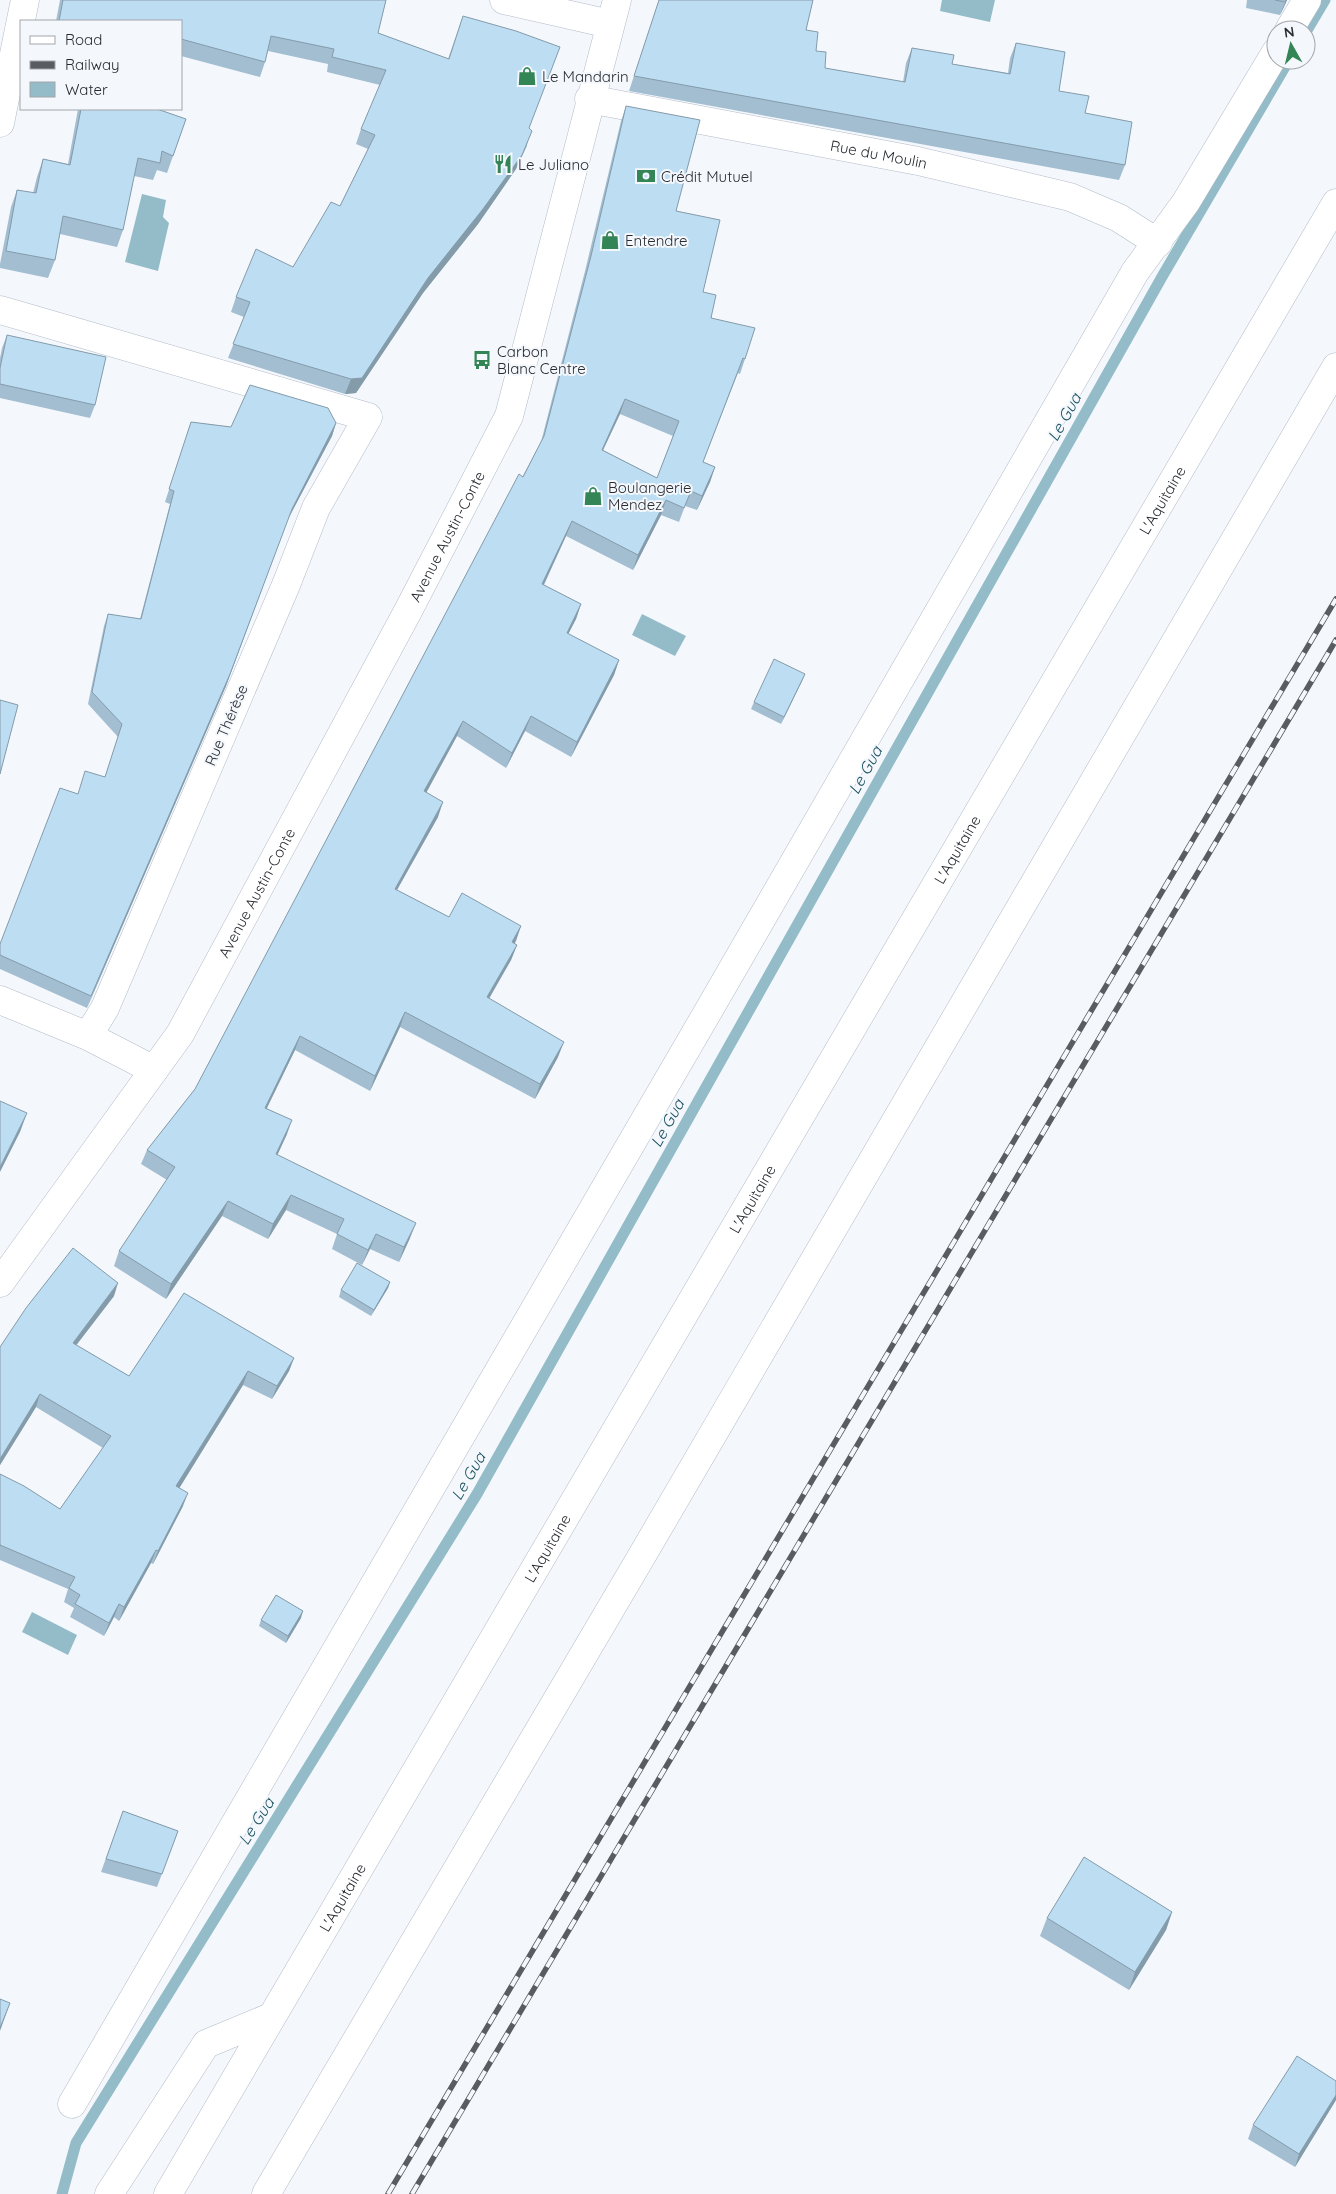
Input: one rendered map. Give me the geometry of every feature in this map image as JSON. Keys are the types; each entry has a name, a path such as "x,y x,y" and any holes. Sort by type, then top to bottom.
{"main road":[{"path":"21,20 25,0"},
{"path":"504,0 613,12"},
{"path":"1295,20 1307,0"},
{"name":"Avenue Austin-Conte","path":"0,1283 66,1195 180,1034 408,611 509,416 613,12"},
{"path":"0,123 20,25"},
{"path":"72,2104 691,1041 1135,272 1158,243 1186,202 1266,69"},
{"name":"Rue du Moulin","path":"590,99 918,161 1070,197 1119,218 1158,243"},
{"name":"L'Aquitaine","path":"168,2194 1336,203"},
{"name":"Rue Thérèse","path":"0,310 368,417 316,508 286,585 108,999 88,1036"},
{"path":"266,2194 640,1559 1336,367"},
{"path":"0,1000 88,1036 154,1070"},
{"path":"109,2194 206,2044 271,2016"}],"water":[{"path":"942,0 995,0 990,22 940,11"},
{"path":"142,194 166,200 163,217 169,223 158,271 125,262"},
{"path":"642,614 686,636 675,656 632,635"},
{"path":"32,1612 77,1635 68,1655 22,1632"}],"building":[{"path":"63,0 386,0 378,33 449,59 463,16 516,31 560,47 529,128 532,131 522,155 483,209 428,278 362,378 351,379 233,344 250,302 236,297 256,249 293,267 331,202 340,206 375,135 361,129 386,70 332,57 334,49 271,36 265,62 182,39 182,20 59,20"},
{"path":"659,0 813,0 806,30 818,32 816,51 826,52 825,68 905,82 912,48 954,55 952,64 1010,74 1016,43 1065,52 1059,91 1089,96 1085,113 1132,122 1125,165 634,76"},
{"path":"626,106 700,120 676,211 720,220 703,292 716,295 711,318 755,328 745,359 743,358 703,462 715,467 702,496 691,491 684,508 666,500 638,555 572,521 542,584 581,604 567,633 619,660 577,742 531,716 512,753 463,721 424,791 443,802 395,889 449,917 462,893 521,926 512,942 517,945 487,997 564,1042 540,1084 405,1012 375,1076 300,1036 265,1108 292,1120 276,1154 416,1223 404,1247 376,1234 368,1250 337,1234 344,1219 291,1195 273,1224 228,1201 171,1284 119,1251 175,1167 147,1150 195,1089 519,474 523,477 544,436 591,256","holes":["625,399 679,421 657,478 602,450"]},
{"path":"81,110 160,110 186,119 173,156 162,151 160,163 138,158 123,230 63,216 55,260 6,251 17,190 36,193 43,159 70,165"},
{"path":"7,335 106,357 95,405 0,384 0,368"},
{"path":"250,385 328,408 336,423 292,509 230,674 91,996 0,955 0,944 60,788 78,794 85,771 105,777 122,724 92,692 108,614 141,619 174,491 169,489 191,422 231,427"},
{"path":"774,659 805,674 784,717 754,702"},
{"path":"0,700 18,705 0,774"},
{"path":"0,1101 27,1113 0,1167"},
{"path":"73,1248 118,1283 73,1343 129,1376 184,1293 294,1358 277,1386 248,1371 176,1486 188,1493 158,1551 156,1550 124,1607 119,1604 109,1623 75,1604 80,1595 69,1588 75,1577 0,1545 0,1474 24,1486 60,1509 111,1436 40,1394 0,1459 0,1347 26,1308"},
{"path":"357,1263 390,1282 374,1310 341,1290"},
{"path":"276,1595 303,1611 288,1636 261,1620"},
{"path":"123,1811 178,1831 162,1874 106,1859"},
{"path":"1084,1857 1172,1912 1135,1972 1047,1918"},
{"path":"0,1999 10,2003 0,2028"},
{"path":"1297,2056 1336,2081 1336,2095 1299,2154 1253,2125"}],"waterway":[{"name":"Le Gua","path":"1313,20 1325,0"},
{"name":"Le Gua","path":"62,2194 76,2143 477,1494 1163,275 1283,70"}],"railway":[{"path":"388,2194 1336,599"},
{"path":"412,2194 1336,640"}],"place":[{"name":"Le Mandarin","path":"527,76"},
{"name":"Le Juliano","path":"503,164"},
{"name":"Crédit Mutuel","path":"646,176"},
{"name":"Entendre","path":"610,240"},
{"name":"Carbon Blanc Centre","path":"482,360"},
{"name":"Boulangerie Mendez","path":"593,496"}]}
